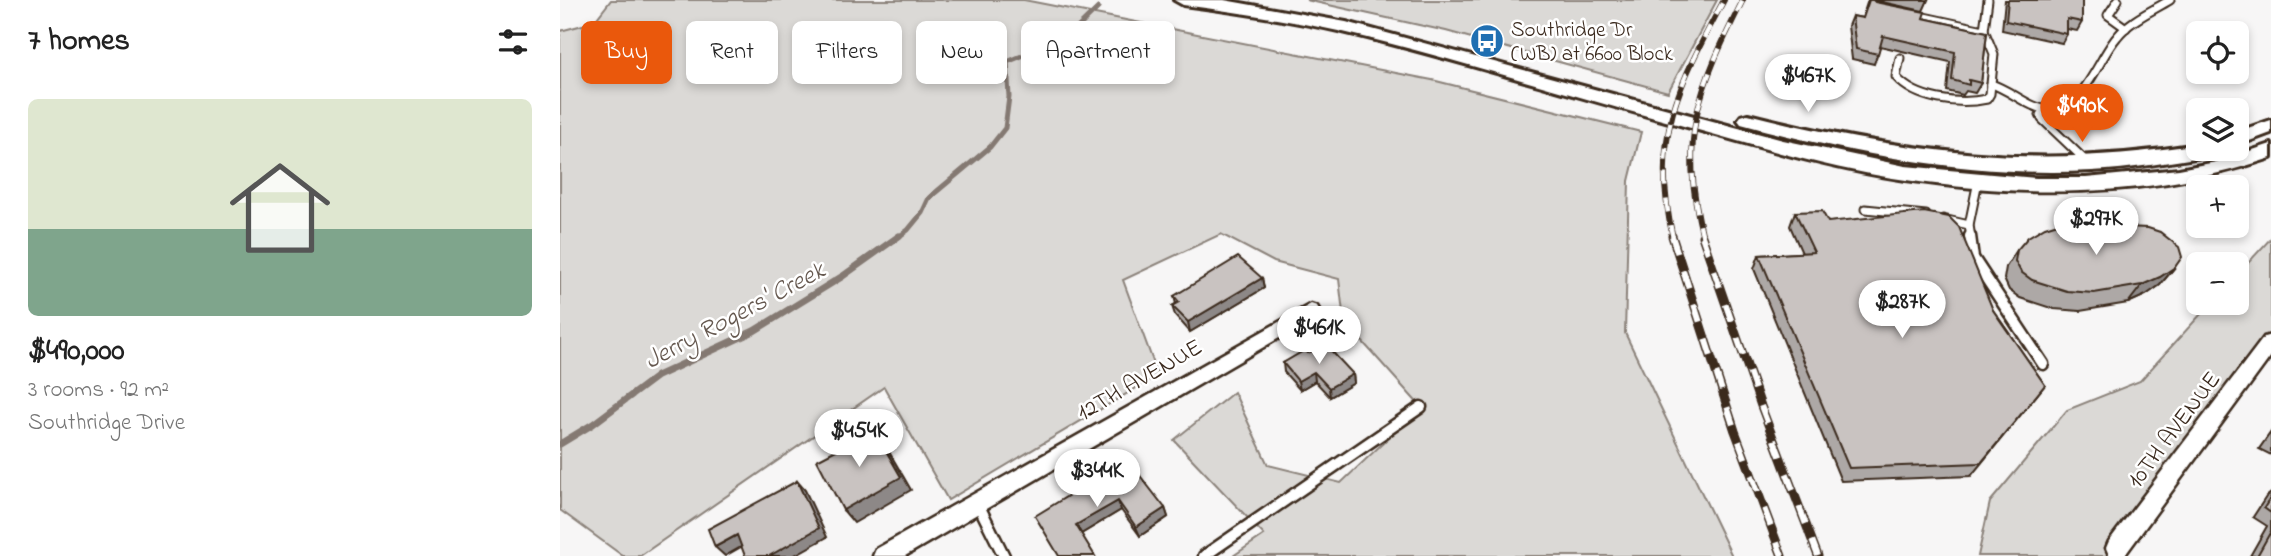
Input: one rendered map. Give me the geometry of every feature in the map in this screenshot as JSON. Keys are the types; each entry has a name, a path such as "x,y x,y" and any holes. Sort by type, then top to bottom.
{"main road":[{"path":"1183,0 1253,9 1346,27 1781,146 1905,173 2048,185 2134,182 2220,168 2271,151"},
{"path":"1276,0 1439,34 1841,143 1907,155 2007,166 2090,166 2129,163 2186,153"},
{"path":"2249,135 2271,126"},
{"path":"1978,181 2007,166"}],"street":[{"name":"12TH AVENUE","path":"884,556 1311,312"},
{"name":"10TH AVENUE","path":"2117,548 2271,342"}],"lane":[{"path":"1900,58 1897,80 1925,93 1955,101 1981,101 1989,96 1994,54 1984,30 1988,0"},
{"path":"2118,0 2108,15 2126,28"},
{"path":"1991,84 2045,108 2064,108 2076,100 2103,53 2126,28 2171,0"},
{"path":"1909,14 1984,30"},
{"path":"2045,108 2040,114 2042,119 2090,166"},
{"path":"1978,181 1969,225 1973,258 2043,364"},
{"path":"1865,209 1919,213 1969,225"},
{"path":"1204,556 1421,407"},
{"path":"977,502 1004,556"}],"shaded area":[{"path":"611,0 1024,0 1131,21 1021,21 1021,84 1175,84 1175,30 1432,80 1641,132 1629,181 1625,333 1732,556 1233,556 1264,535 1174,440 1234,392 1268,465 1341,483 1421,407 1344,321 1339,279 1274,262 1221,234 1123,280 1158,375 948,500 884,387 640,556 623,556 560,510 560,31 581,25 581,84 672,84 672,21 595,21"},
{"path":"1306,0 1717,0 1668,92 1446,31"},
{"path":"2271,238 2271,335 2131,513 2117,556 1978,556 1990,502 2067,410 2140,381 2200,315 2249,315 2249,262"}],"building":[{"path":"1869,0 1925,12 1923,18 1987,32 1981,83 1969,80 1969,85 1952,80 1955,52 1883,36 1878,54 1856,49 1852,16 1863,18"},
{"path":"2008,0 2082,0 2082,22 2067,19 2067,34 2006,21"},
{"path":"1822,211 1828,222 1924,212 1949,217 1959,227 1993,310 2045,385 1981,463 1849,468 1759,255 1814,252 1795,212"},
{"path":"2067,220 2079,230 2103,226 2148,228 2160,232 2179,247 2182,257 2175,267 2142,285 2094,293 2067,291 2032,280 2021,272 2015,261 2017,250 2028,237 2045,227"},
{"path":"1238,257 1262,278 1188,322 1172,306 1179,302 1174,296"},
{"path":"1325,344 1353,374 1329,388 1314,372 1298,381 1283,363 1305,350 1308,353"},
{"path":"874,430 901,477 843,510 817,460"},
{"path":"1131,464 1165,508 1136,527 1118,501 1076,525 1095,556 1059,556 1035,516 1097,478 1100,483"},
{"path":"797,481 819,528 769,556 745,556 737,535 715,547 708,529"},
{"path":"2271,497 2271,513 2264,508"},
{"path":"2271,531 2271,556 2257,556"}],"waterway":[{"name":"Jerry Rogers' Creek","path":"897,238 908,230 922,213 929,198 990,147 1005,128 1009,97 1007,62 1068,37 1098,8"},
{"name":"Jerry Rogers' Creek","path":"560,444 593,424 657,376 754,331 843,276 899,236"}],"railway":[{"path":"1673,238 1665,171 1667,141 1673,114 1693,59 1724,0"},
{"path":"1703,238 1692,170 1697,114 1714,61 1743,0"},
{"path":"1672,236 1735,431 1782,556"},
{"path":"1702,236 1761,406 1818,556"}],"place":[{"name":"Southridge Dr (WB) at 6600 Block","path":"1487,41"}]}
